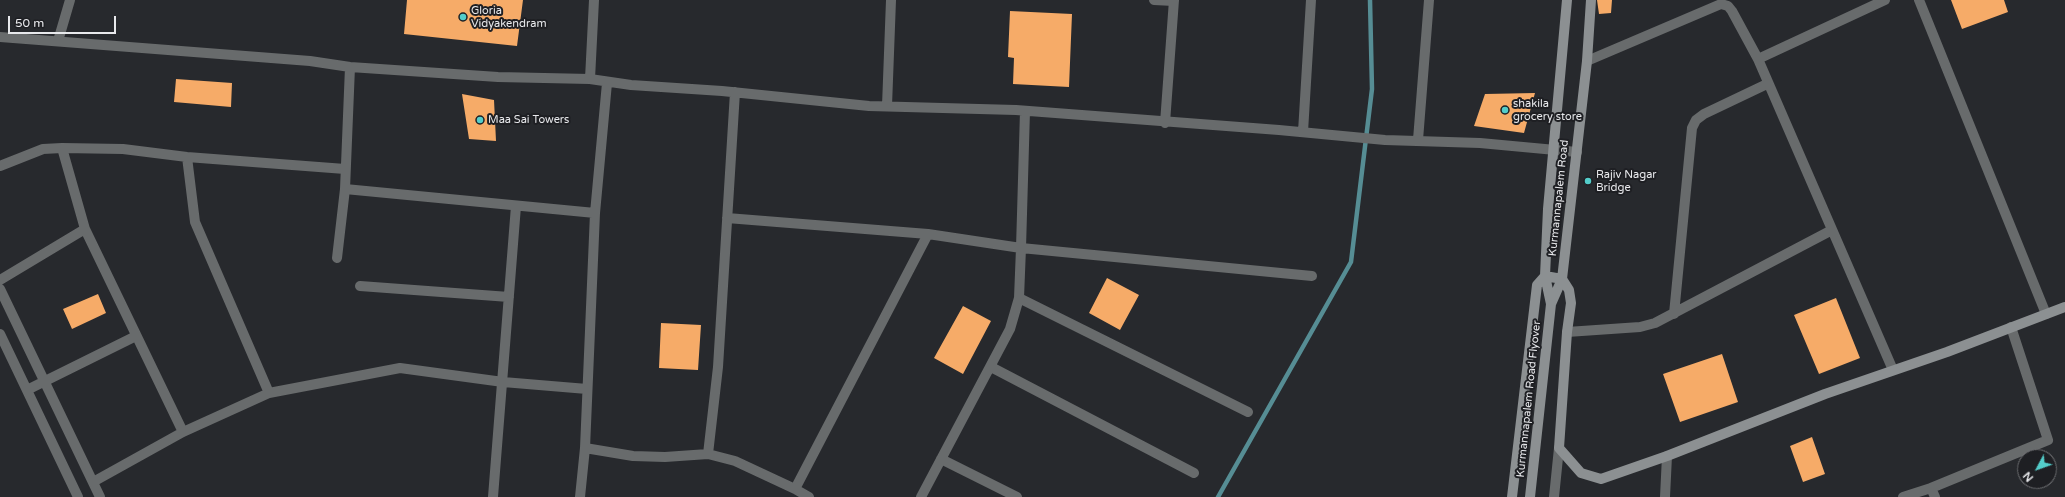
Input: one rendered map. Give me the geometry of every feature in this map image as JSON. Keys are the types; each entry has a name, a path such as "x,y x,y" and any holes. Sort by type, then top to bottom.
{"street":[{"path":"58,41 70,0"},
{"path":"590,79 594,0"},
{"path":"887,106 891,0"},
{"path":"1154,0 1174,1 1166,123"},
{"path":"1303,132 1311,0"},
{"path":"1418,140 1429,0"},
{"name":"Kurmannapalem Road","path":"1545,276 1567,0"},
{"name":"Kurmannapalem Road","path":"1562,279 1587,61 1591,0"},
{"path":"1758,59 1885,0"},
{"path":"1919,0 2046,314"},
{"path":"1587,61 1721,4 1728,6 1758,59 1767,84 1893,370"},
{"path":"0,37 310,61 350,67 498,77 590,79 607,83 735,92 887,106 1024,111 1166,123 1303,132 1385,140 1418,140 1554,149 1577,152"},
{"path":"337,258 345,189 350,67"},
{"path":"580,497 585,448 594,213 607,83"},
{"path":"1674,314 1692,128 1696,120 1704,114 1767,84"},
{"path":"708,454 718,367 735,92"},
{"path":"921,497 991,367 1016,315 1019,298 1021,248 1024,111"},
{"path":"0,166 43,149 62,148 123,149 187,157 345,169"},
{"path":"62,148 85,229 182,432"},
{"path":"187,157 195,222 269,393"},
{"path":"345,189 594,213"},
{"path":"493,497 516,206"},
{"path":"727,218 928,234 1021,248 1312,276"},
{"path":"0,280 85,229"},
{"path":"1567,332 1640,327 1654,323 1674,314 1832,230"},
{"path":"795,489 928,234"},
{"path":"1512,497 1538,286 1545,276 1562,279 1569,290 1571,302 1567,332 1554,497"},
{"name":"Kurmannapalem Road Flyover","path":"1530,497 1551,304 1545,276"},
{"name":"Kurmannapalem Road Flyover","path":"1551,304 1562,279"},
{"path":"360,286 509,297"},
{"path":"0,290 100,497"},
{"path":"1019,298 1248,412"},
{"path":"1559,448 1581,473 1601,478 1667,456 1825,394 2065,307"},
{"path":"1904,497 1933,492 2048,440 2010,327"},
{"path":"0,334 78,497"},
{"path":"27,390 136,336"},
{"path":"991,367 1194,473"},
{"path":"93,482 182,432 269,393 400,368 503,382 587,389"},
{"path":"585,448 633,456 665,457 708,454 736,461 809,497"},
{"path":"1665,497 1667,456"},
{"path":"941,459 1017,497"}],"building":[{"name":"Gloria Vidyakendram","path":"407,0 523,0 517,46 404,34"},
{"path":"1597,0 1612,0 1611,13 1599,14"},
{"path":"1951,0 2004,0 2008,12 1962,29"},
{"path":"1010,11 1072,14 1069,87 1013,84 1014,58 1008,57"},
{"path":"176,79 232,83 231,107 174,102"},
{"name":"shakila grocery store","path":"1535,93 1524,133 1474,126 1485,94"},
{"name":"Maa Sai Towers","path":"462,94 494,100 496,141 469,139"},
{"path":"1107,278 1139,295 1120,330 1089,313"},
{"path":"98,294 106,313 72,329 63,309"},
{"path":"1836,298 1860,358 1819,374 1794,315"},
{"path":"963,306 991,321 963,374 934,358"},
{"path":"661,323 701,325 698,370 659,368"},
{"path":"1722,354 1738,402 1680,422 1663,374"},
{"path":"1812,437 1825,474 1803,482 1790,446"}],"waterway":[{"path":"1218,497 1351,262 1372,89 1370,0"}],"place":[{"name":"Gloria Vidyakendram","path":"463,17"},
{"name":"shakila grocery store","path":"1505,110"},
{"name":"Maa Sai Towers","path":"480,120"},
{"name":"Rajiv Nagar Bridge","path":"1588,181"}]}
